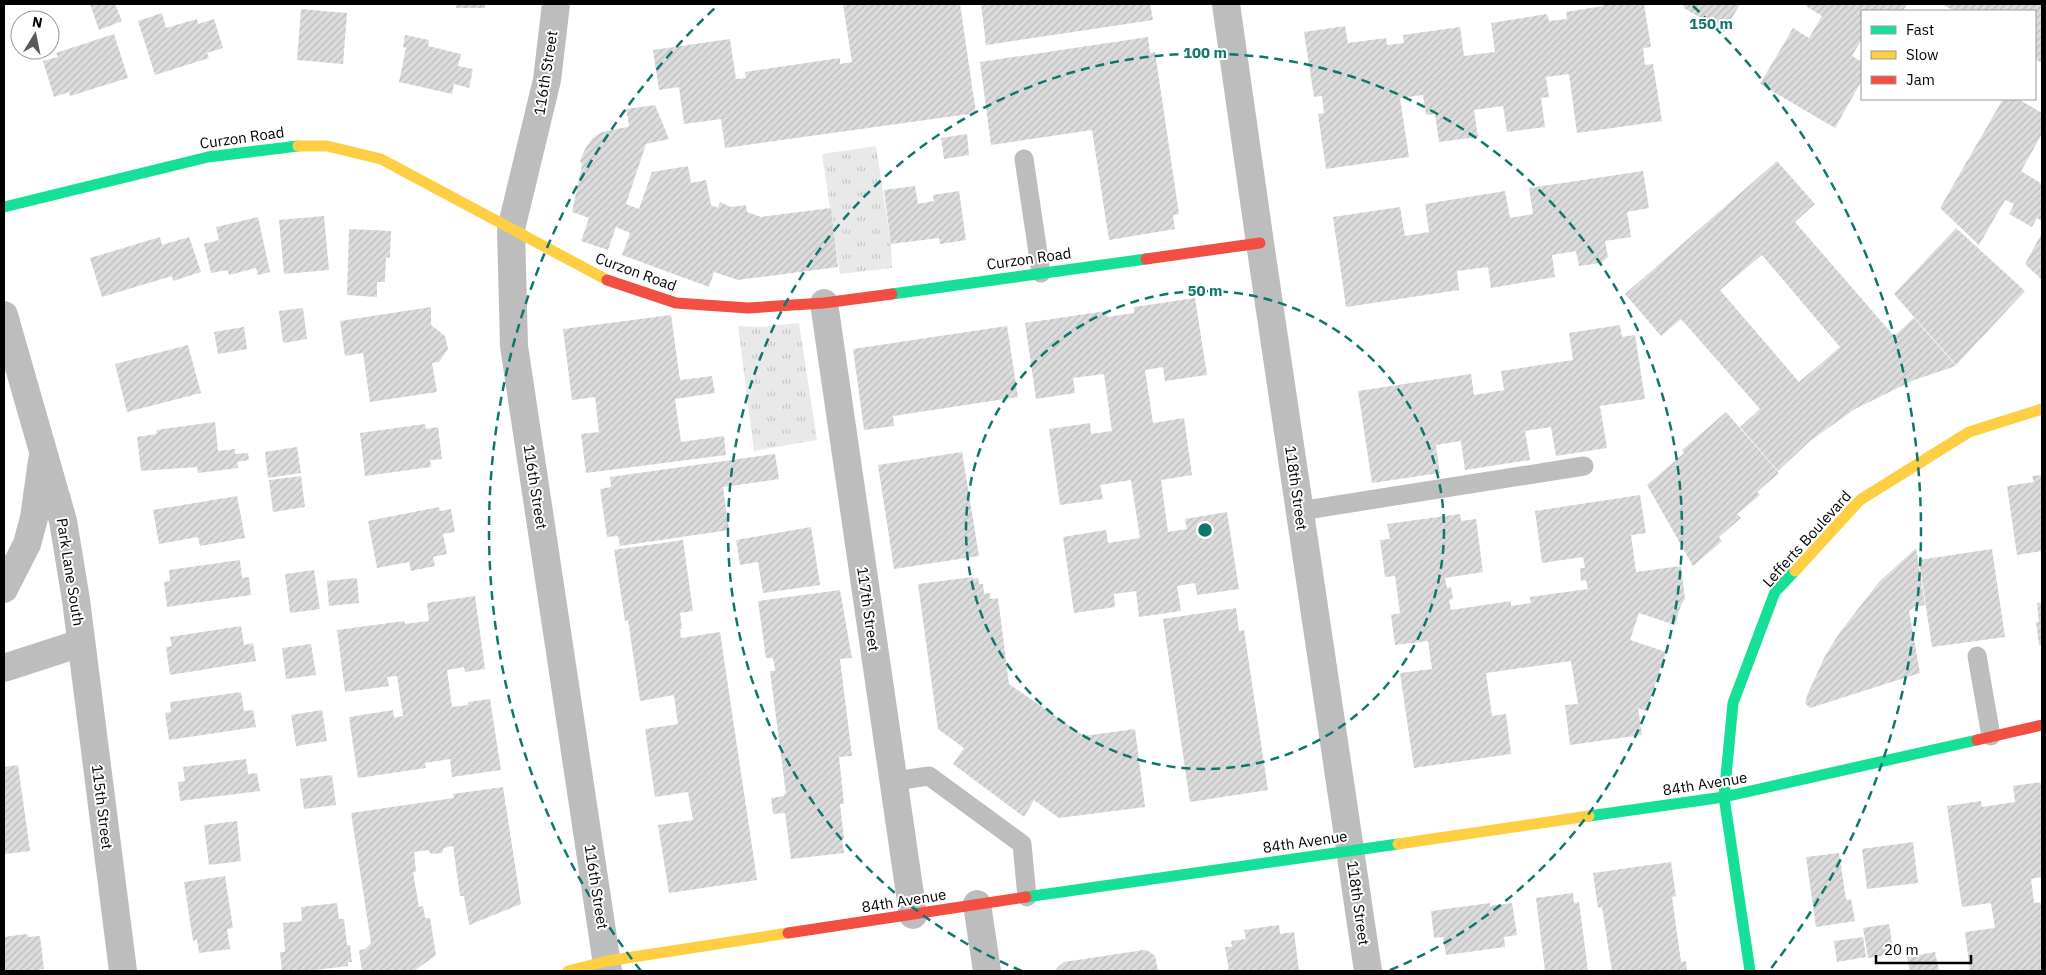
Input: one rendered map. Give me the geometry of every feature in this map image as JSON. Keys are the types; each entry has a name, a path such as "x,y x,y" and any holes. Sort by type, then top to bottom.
{"street":[{"name":"116th Street","path":"556,4 547,80 511,229 514,346 607,966"},
{"name":"118th Street","path":"1226,4 1368,971"},
{"name":"Curzon Road","path":"4,207 208,157 292,146 327,146 381,159 600,277 676,303 748,308 824,303 1260,242"},
{"name":"117th Street","path":"824,303 913,915"},
{"name":"Park Lane South","path":"4,315 63,521 81,643 4,668"},
{"name":"Lefferts Boulevard","path":"1750,971 1724,797 1733,703 1775,592 1860,500 1969,432 2042,409"},
{"name":"Park Lane South","path":"4,589 28,544 34,518 43,452"},
{"name":"115th Street","path":"81,643 123,971"},
{"name":"84th Avenue","path":"568,971 977,904 1724,797 2042,725"},
{"path":"977,904 987,971"}],"lane":[{"path":"1024,159 1041,273"},
{"path":"1300,511 1584,466"},
{"path":"1977,656 1991,736"},
{"path":"894,780 929,776 1022,844 1027,897"}],"green space":[{"path":"876,146 891,244 892,268 840,274 822,154"},
{"path":"799,323 817,440 754,451 738,326 762,327"}],"building":[{"path":"90,4 115,4 122,21 99,30"},
{"path":"456,4 485,4 485,8 456,8"},
{"path":"843,4 960,4 976,113 725,148 721,119 684,124 679,87 659,90 653,50 730,39 736,79 746,78 745,72 840,58 840,64 852,62"},
{"path":"981,4 1150,4 1153,20 986,45"},
{"path":"1603,4 1644,4 1651,47 1643,48 1645,65 1653,64 1662,121 1577,133 1569,74 1546,77 1549,97 1541,98 1545,127 1507,132 1503,106 1474,110 1478,137 1439,142 1435,114 1426,115 1423,95 1400,98 1409,157 1326,169 1318,114 1324,113 1322,96 1314,97 1304,32 1345,26 1348,43 1386,38 1387,45 1404,43 1403,35 1460,27 1464,56 1495,52 1491,23 1547,14 1549,21 1567,19 1566,12 1603,6"},
{"path":"1683,4 1740,4 1724,32 1684,8"},
{"path":"1807,4 1907,4 1904,10 1861,10 1861,41 1852,56 1861,61 1861,82 1835,128 1760,84 1793,28 1809,38 1822,16 1806,6"},
{"path":"2042,4 2042,63 2036,60 2036,10 1952,10 1944,5"},
{"path":"301,9 347,13 343,64 297,60"},
{"path":"162,13 166,28 197,19 198,24 214,19 223,48 207,53 209,58 155,75 138,21"},
{"path":"114,34 128,78 70,96 69,92 54,97 43,61 60,60 60,52"},
{"path":"405,35 429,40 428,46 461,54 458,66 473,69 469,88 454,84 452,94 399,82 406,48 403,47"},
{"path":"1148,37 1150,53 1155,52 1179,214 1173,215 1175,229 1109,240 1092,130 991,145 980,62"},
{"path":"2002,100 2020,100 2042,113 2042,134 2021,171 2042,184 2042,221 2037,218 2032,227 2009,214 2014,204 2005,200 1979,245 1940,208"},
{"path":"655,105 669,139 646,144 626,204 639,209 652,172 688,166 691,183 706,180 711,205 718,208 720,202 731,207 746,205 747,212 761,217 831,208 838,267 738,280 714,272 709,287 622,255 630,233 616,227 608,250 581,241 589,218 572,212 582,165 580,161 586,147 593,138 602,132 627,127 629,125 626,109"},
{"path":"967,134 969,155 944,159 941,138"},
{"path":"1777,161 1815,204 1795,222 1894,336 1914,318 1956,366 1914,380 1855,409 1810,441 1778,471 1740,427 1760,409 1681,319 1661,336 1625,294","holes":["1762,255 1840,347 1799,382 1720,290"]},
{"path":"1643,171 1649,208 1627,212 1631,237 1605,241 1608,257 1601,263 1579,266 1576,251 1552,255 1555,277 1491,288 1488,267 1457,271 1459,290 1346,307 1333,217 1400,207 1405,236 1429,232 1425,204 1505,191 1510,218 1533,214 1529,188"},
{"path":"915,186 918,204 934,201 933,195 959,191 966,240 940,244 939,238 891,244 884,190"},
{"path":"324,216 329,270 284,274 279,220"},
{"path":"258,217 270,272 258,275 256,268 229,275 227,270 211,273 204,244 219,240 216,227"},
{"path":"1956,228 2025,291 1956,365 1894,294"},
{"path":"349,229 391,231 390,258 386,257 385,282 377,282 377,297 347,295"},
{"path":"2042,233 2042,280 2025,264"},
{"path":"160,237 162,245 189,237 201,272 173,281 172,276 102,297 90,258"},
{"path":"1195,298 1207,375 1165,381 1163,367 1145,370 1153,423 1184,418 1192,475 1161,480 1168,532 1187,529 1185,519 1227,512 1239,589 1197,595 1195,583 1177,586 1181,611 1139,617 1136,591 1114,594 1115,607 1074,613 1063,537 1106,530 1108,543 1140,538 1131,480 1100,485 1103,499 1060,505 1049,429 1090,423 1091,434 1112,431 1104,374 1073,378 1075,393 1036,399 1025,323 1106,311 1107,317 1134,313 1134,307"},
{"path":"431,307 431,325 445,336 448,349 439,362 432,363 437,392 370,402 363,353 345,356 340,321"},
{"path":"303,308 307,339 283,343 279,311"},
{"path":"671,315 680,380 712,376 715,393 675,399 681,442 724,436 726,455 586,473 581,434 599,432 595,397 572,400 563,329"},
{"path":"1620,325 1622,337 1635,335 1645,399 1600,406 1607,448 1556,456 1551,427 1525,431 1530,460 1465,470 1461,441 1436,445 1440,473 1372,483 1358,391 1471,374 1474,395 1504,390 1501,371 1573,360 1569,333"},
{"path":"1007,326 1018,397 893,416 894,426 864,430 853,349"},
{"path":"244,327 247,349 218,354 214,332"},
{"path":"188,345 201,393 127,412 115,364"},
{"path":"1726,412 1779,473 1757,492 1760,495 1737,514 1741,518 1719,537 1722,541 1693,566 1647,485 1684,453 1682,450"},
{"path":"215,422 218,451 235,449 235,454 248,453 249,460 237,462 238,468 198,473 197,467 141,471 137,437 157,434 156,430"},
{"path":"425,424 426,429 438,427 442,459 430,460 431,467 365,476 360,433"},
{"path":"297,447 301,473 268,478 265,452"},
{"path":"962,452 979,556 894,569 878,465"},
{"path":"775,454 779,479 723,487 729,530 620,546 618,536 607,537 600,489 611,487 610,477"},
{"path":"2042,475 2042,551 2017,555 2007,486 2034,482 2032,476"},
{"path":"301,476 305,507 273,512 269,480"},
{"path":"1640,495 1646,533 1631,535 1636,572 1681,566 1685,599 1681,605 1675,625 1639,613 1630,640 1666,652 1646,711 1638,708 1642,735 1570,745 1565,705 1578,704 1571,661 1486,673 1492,716 1506,714 1511,754 1414,768 1400,673 1432,669 1428,641 1395,645 1391,615 1400,613 1395,576 1385,577 1380,540 1390,539 1387,524 1460,514 1461,521 1476,519 1483,572 1445,578 1447,588 1451,587 1453,599 1449,600 1451,610 1511,601 1511,606 1531,603 1530,597 1588,589 1586,580 1581,581 1580,568 1585,568 1583,557 1542,563 1535,511"},
{"path":"237,496 245,538 200,546 198,537 159,544 153,510"},
{"path":"439,507 440,511 451,509 455,532 443,534 447,554 433,557 435,566 411,571 409,562 377,568 368,521"},
{"path":"811,527 820,585 763,593 758,562 740,565 736,540"},
{"path":"683,540 693,611 680,613 681,638 720,632 757,880 669,893 658,825 693,820 688,792 655,797 645,729 678,724 674,695 640,701 628,620 625,621 614,550"},
{"path":"1916,548 1925,605 1914,607 1909,611 1920,673 1810,708 1805,703 1808,693 1825,656 1840,632 1879,582"},
{"path":"1992,549 2005,637 1932,647 1919,560"},
{"path":"240,560 242,578 249,577 251,595 167,607 164,582 170,581 169,570"},
{"path":"314,570 320,609 290,613 285,574"},
{"path":"973,577 973,579 978,578 979,584 983,584 984,594 990,593 990,599 998,598 1009,684 1084,736 1135,729 1145,807 1059,818 1034,800 1024,817 953,764 964,748 938,729 918,584"},
{"path":"357,578 359,603 329,606 327,581"},
{"path":"840,590 852,658 840,659 852,756 839,757 844,804 840,804 844,853 791,859 785,813 773,814 771,798 786,794 770,671 775,671 773,658 766,658 758,601"},
{"path":"475,596 485,669 465,672 464,667 447,670 452,707 468,705 468,702 490,699 501,770 452,777 450,759 425,763 426,768 358,778 349,717 393,710 394,718 403,716 397,676 387,677 389,686 345,692 337,630 404,621 405,624 429,621 427,603"},
{"path":"2042,602 2042,644 2039,645 2036,622 2039,622 2037,603"},
{"path":"1236,608 1239,631 1244,630 1268,790 1190,802 1163,619"},
{"path":"241,626 244,645 253,643 256,661 170,675 166,647 172,646 170,637"},
{"path":"311,644 316,675 286,679 282,648"},
{"path":"241,692 244,711 253,710 256,727 169,740 165,713 171,712 170,702"},
{"path":"322,710 327,741 296,746 291,715"},
{"path":"246,759 248,774 257,773 260,791 180,801 178,782 185,781 183,767"},
{"path":"18,765 30,851 4,854 4,767"},
{"path":"332,775 336,805 304,809 300,779"},
{"path":"2042,782 2042,877 2031,879 2034,903 2042,902 2042,971 1970,971 1965,932 1995,928 1991,903 1962,907 1947,806 1981,801 1982,807 2015,802 2013,786"},
{"path":"503,787 521,904 469,925 464,896 460,896 453,846 444,848 442,853 431,854 428,850 414,852 416,872 413,872 419,907 423,906 425,918 430,918 436,955 414,971 362,971 359,950 365,949 371,943 351,813 454,798 453,794"},
{"path":"237,821 241,861 209,865 204,825"},
{"path":"1913,842 1918,883 1867,889 1862,849"},
{"path":"1839,853 1846,900 1851,899 1855,921 1816,927 1806,857"},
{"path":"1671,862 1676,896 1672,897 1681,962 1686,961 1687,971 1612,971 1602,907 1598,908 1593,873"},
{"path":"225,876 233,928 227,929 230,949 199,953 197,940 193,941 184,882"},
{"path":"1573,893 1574,903 1579,902 1588,971 1545,971 1536,898"},
{"path":"337,903 339,919 344,919 347,945 350,945 352,962 348,962 348,966 307,971 282,971 280,952 285,952 283,923 302,921 301,907"},
{"path":"1490,903 1490,906 1512,903 1517,935 1504,937 1505,947 1446,955 1443,937 1434,938 1431,911"},
{"path":"1889,924 1894,954 1868,958 1863,928"},
{"path":"1279,925 1280,934 1294,932 1299,971 1229,971 1225,947 1232,947 1231,941 1246,939 1244,930"},
{"path":"27,934 28,937 40,936 44,969 4,971 4,937"},
{"path":"1863,937 1866,957 1837,962 1834,941"},
{"path":"1144,950 1155,956 1158,971 1055,971 1064,962"},
{"path":"1935,952 1939,970 1910,971 1907,957"}],"traffic: fast":[{"path":"4,207 208,157 298,146"},
{"path":"892,294 1146,259"},
{"path":"1750,971 1724,797 1733,703 1775,592 1795,571"},
{"path":"1589,816 1724,797 1977,740"},
{"path":"1026,897 1398,844"}],"traffic: slow":[{"path":"298,146 327,146 381,159 607,280"},
{"path":"1795,571 1860,500 1969,432 2042,409"},
{"path":"1398,844 1589,816"},
{"path":"568,971 607,961 788,933"}],"traffic: jam":[{"path":"1146,259 1260,243"},
{"path":"607,280 676,303 748,308 824,303 892,294"},
{"path":"1977,740 2042,725"},
{"path":"788,933 1026,897"}]}
